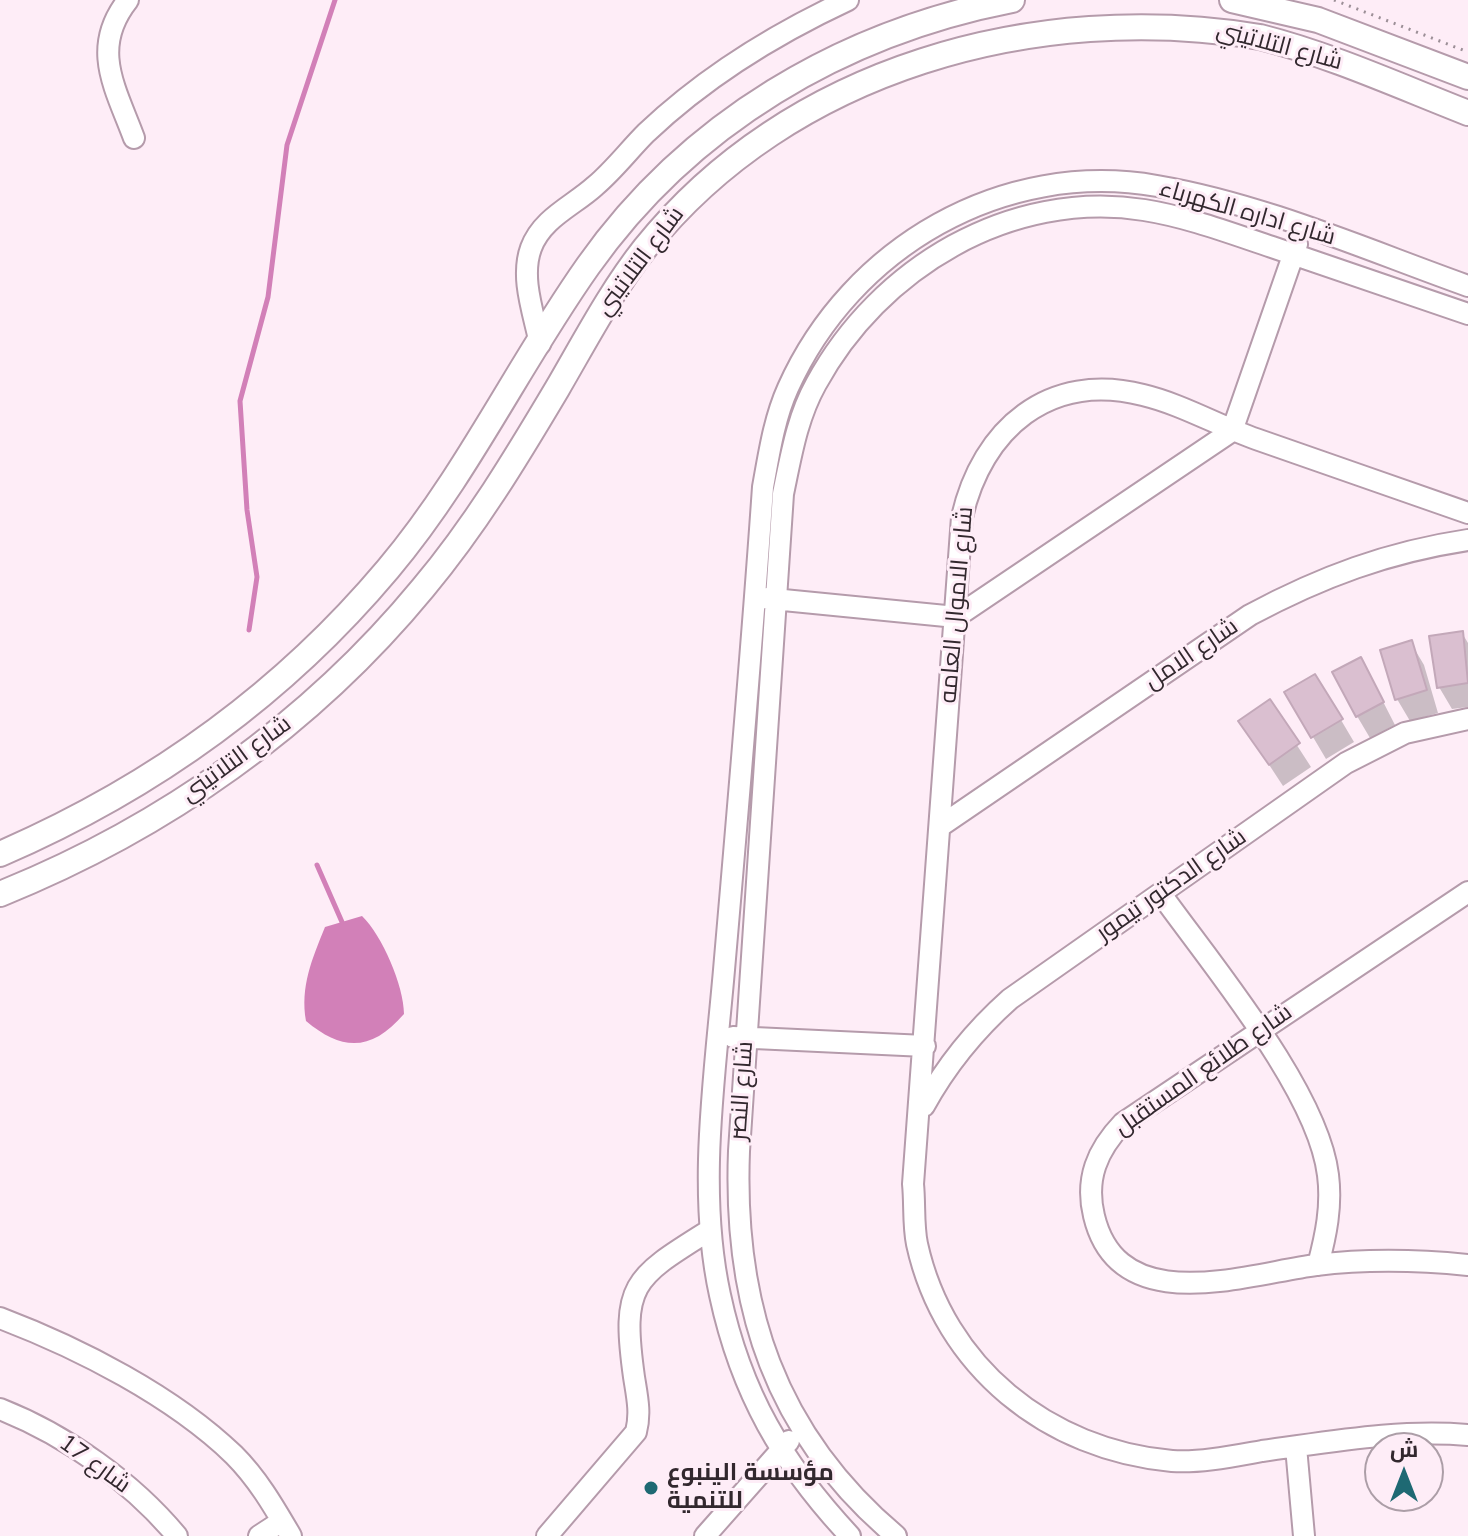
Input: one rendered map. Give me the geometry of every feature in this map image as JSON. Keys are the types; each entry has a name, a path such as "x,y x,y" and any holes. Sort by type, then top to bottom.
{"main road":[{"name":"شارع التلاتيني","path":"0,854 82,815 168,765 248,707 313,649 356,605 420,529 588,267 624,220 697,148 755,103 857,46 912,25 1012,0"},
{"name":"شارع التلاتيني","path":"1232,0 1257,2 1346,29 1468,77"},
{"name":"شارع التلاتيني","path":"0,894 98,849 188,797 273,736 351,667 422,590 485,507 612,293 646,247 725,166 770,131 818,101 921,54 975,38 1060,24 1145,21 1202,26 1312,52 1468,113"}],"street":[{"path":"128,0 110,30 107,47 112,80 134,138"},
{"path":"540,344 527,279 527,263 531,247 549,221 594,187 645,134 709,82 787,31 848,0"},
{"name":"شارع اداره الكهرباء","path":"765,598 763,487 771,437 787,390 810,345 839,304 875,267 915,236 959,212 1006,195 1056,184 1106,181 1157,186 1303,227 1468,286"},
{"name":"شارع اداره الكهرباء","path":"765,598 794,439 814,386 844,338 881,295 925,260 975,233 1029,216 1085,208 1142,210 1197,222 1468,314"},
{"path":"765,598 956,617 1232,431 1303,227"},
{"name":"شارع الاموال العامه","path":"1468,513 1232,431 1144,395 1109,389 1073,392 1030,411 1010,424 986,451 970,483 962,517 942,825 913,1184 917,1242 934,1299 963,1350 1003,1394 1054,1428 1112,1450 1173,1461 1406,1434 1468,1435"},
{"name":"شارع الامل","path":"942,825 1250,615 1303,586 1359,564 1417,548 1468,540"},
{"name":"شارع النصر","path":"765,598 737,1200 740,1248 761,1341 800,1429 831,1473 896,1536"},
{"name":"شارع النصر","path":"765,598 718,1041 710,1230 719,1293 733,1347 753,1403 781,1451 814,1497 850,1536"},
{"name":"شارع الدكتور تيمور","path":"920,1114 951,1061 974,1032 1010,999 1375,746 1416,730 1468,719"},
{"name":"شارع طلائع المستقبل","path":"1468,892 1123,1123 1107,1139 1091,1181 1096,1225 1122,1262 1162,1282 1236,1280 1318,1265 1383,1261 1468,1265"},
{"path":"1161,894 1260,1031 1309,1114 1321,1143 1330,1204 1318,1265"},
{"path":"718,1041 746,1037 925,1046"},
{"path":"547,1536 636,1432 639,1413 627,1333 634,1290 663,1260 710,1230"},
{"path":"0,1318 87,1356 138,1384 234,1455 264,1490 287,1529 259,1536"},
{"name":"شارع 17","path":"0,1409 54,1436 97,1464 136,1495 177,1536"},
{"path":"705,1536 800,1429"},
{"path":"1296,1447 1304,1536"}],"path":[{"path":"1334,0 1468,52"}],"shaded area":[{"path":"362,916 377,935 390,962 404,1014 369,1041 345,1042 332,1038 306,1021 306,985 325,927"}],"building":[{"path":"1463,631 1468,683 1437,688 1429,636"},
{"path":"1412,640 1427,690 1395,700 1380,650"},
{"path":"1361,657 1384,702 1356,717 1332,672"},
{"path":"1315,674 1343,719 1311,738 1284,692"},
{"path":"1270,699 1300,743 1269,765 1238,721"}],"waterway":[{"path":"249,630 257,577 247,510 240,401 268,297 287,145 335,0"},
{"path":"317,865 342,922"}],"place":[{"name":"مؤسسة الينبوع للتنمية","path":"651,1488"}]}
